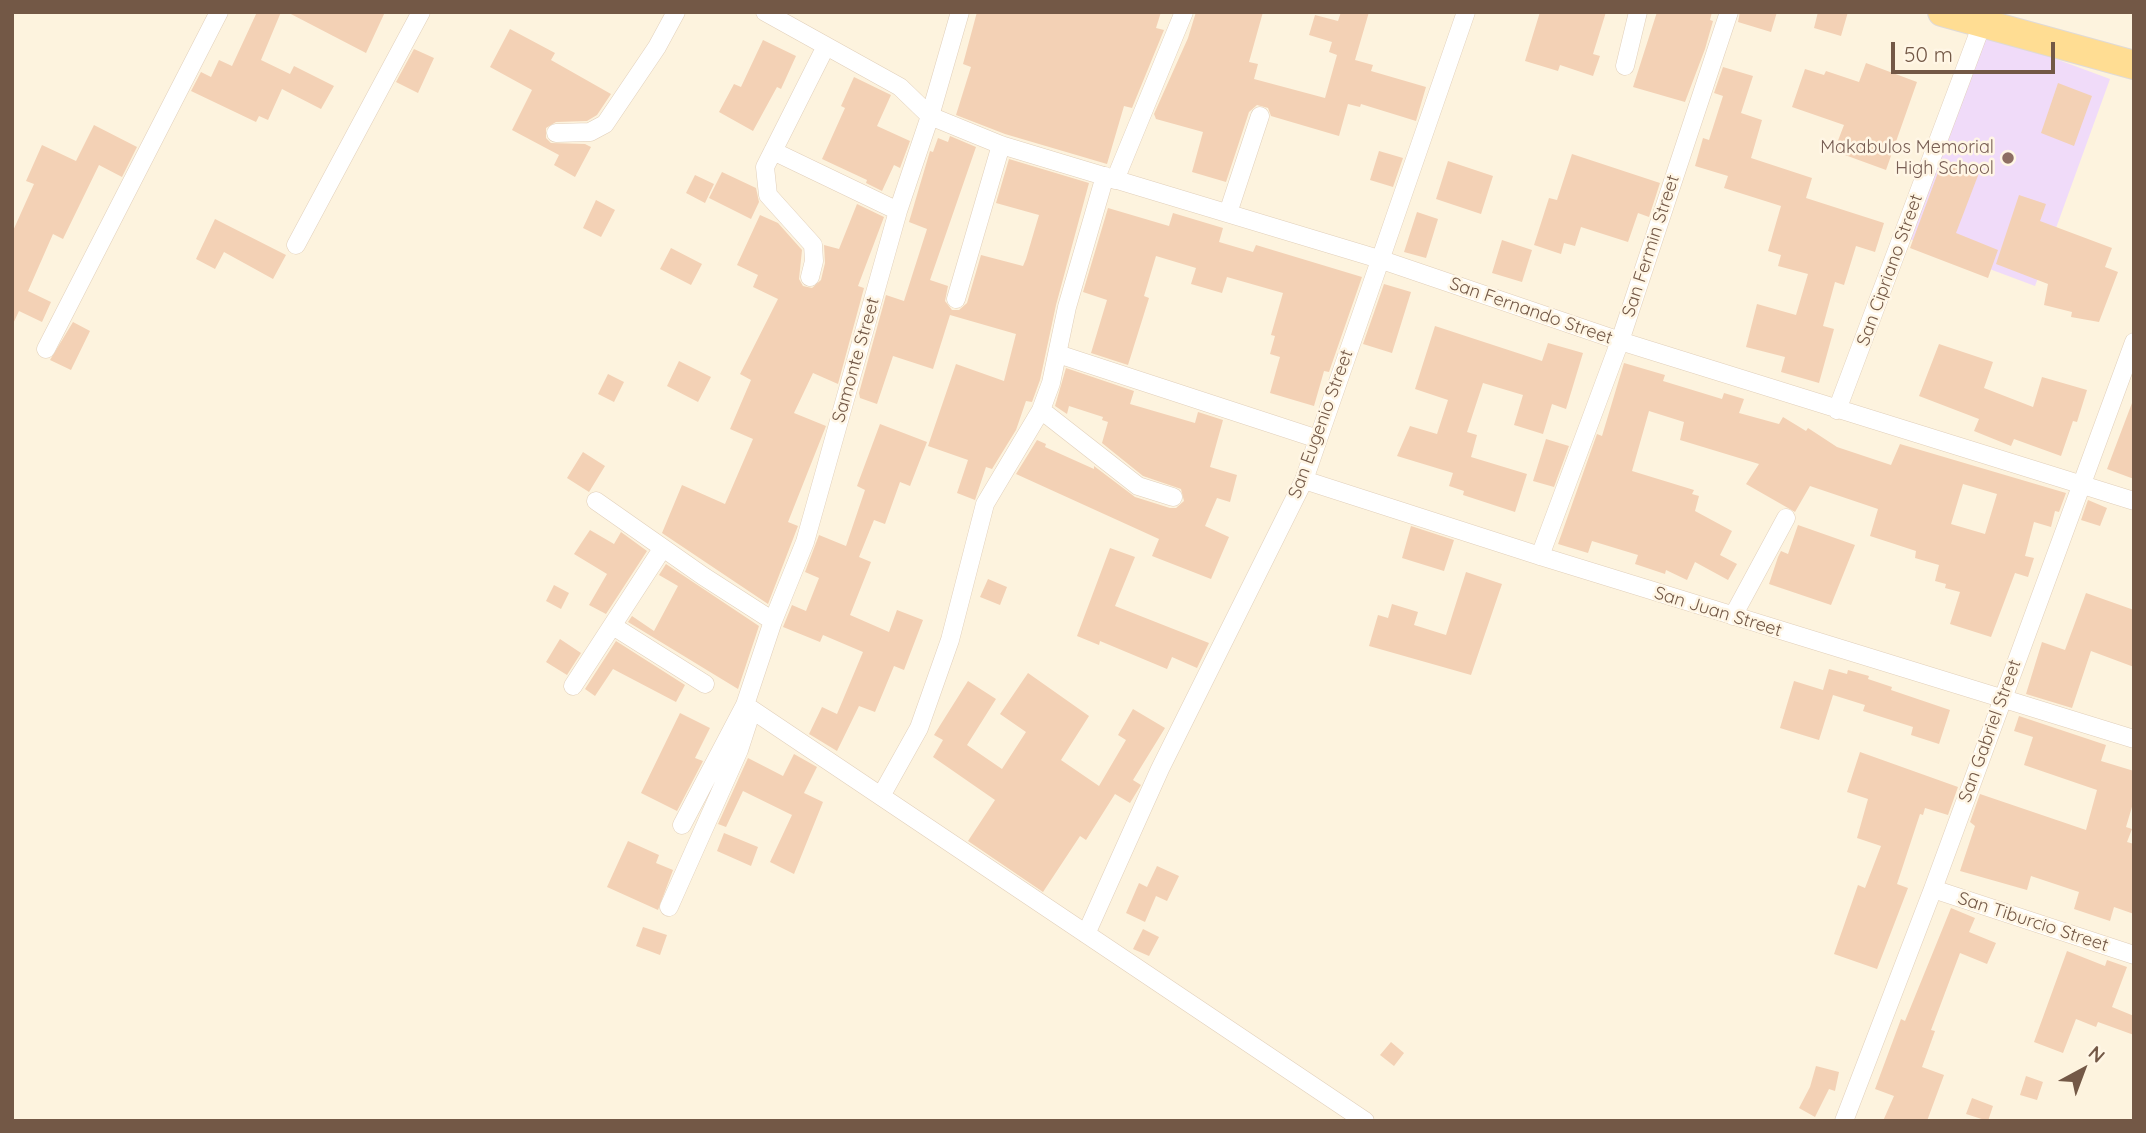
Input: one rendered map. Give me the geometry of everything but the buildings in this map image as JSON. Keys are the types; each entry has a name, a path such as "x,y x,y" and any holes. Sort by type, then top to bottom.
{"main road":[{"path":"1942,12 1984,18 2134,65"}],"street":[{"path":"46,349 219,12"},
{"path":"296,245 421,12"},
{"path":"556,133 590,132 605,124 657,47 676,12"},
{"path":"765,12 900,87 930,116"},
{"name":"Samonte Street","path":"749,708 774,621 805,542 898,211 930,116 960,12"},
{"path":"881,796 919,728 950,640 985,504 1041,410 1058,354 1067,307 1110,178 1184,12"},
{"name":"San Eugenio Street","path":"1086,934 1160,769 1304,480 1466,12"},
{"path":"1625,66 1638,12"},
{"name":"San Fermin Street","path":"1540,556 1620,341 1729,12"},
{"name":"San Cipriano Street","path":"1837,410 1984,18"},
{"path":"810,277 814,261 813,245 768,195 765,167 826,46"},
{"name":"San Fernando Street","path":"930,116 1001,145 1379,259 1620,341 2134,501"},
{"path":"1228,214 1260,116"},
{"path":"956,299 1001,145"},
{"path":"773,151 898,211"},
{"name":"San Gabriel Street","path":"1843,1121 1933,889 2134,342"},
{"path":"1058,354 1318,439"},
{"path":"1041,410 1138,486 1173,497"},
{"name":"San Juan Street","path":"1304,480 2001,700 2134,739"},
{"path":"596,501 662,549 774,621"},
{"path":"1733,616 1786,518"},
{"path":"573,686 662,549"},
{"path":"612,625 705,684"},
{"path":"749,708 1365,1121"},
{"path":"682,825 749,708"},
{"path":"669,907 739,750 749,708"},
{"name":"San Tiburcio Street","path":"1933,889 2134,955"}],"shaded area":[{"name":"Makabulos Memorial High School","path":"1980,31 2110,79 2035,286 1904,237"}],"place":[{"name":"Makabulos Memorial High School","path":"2008,158"}]}
